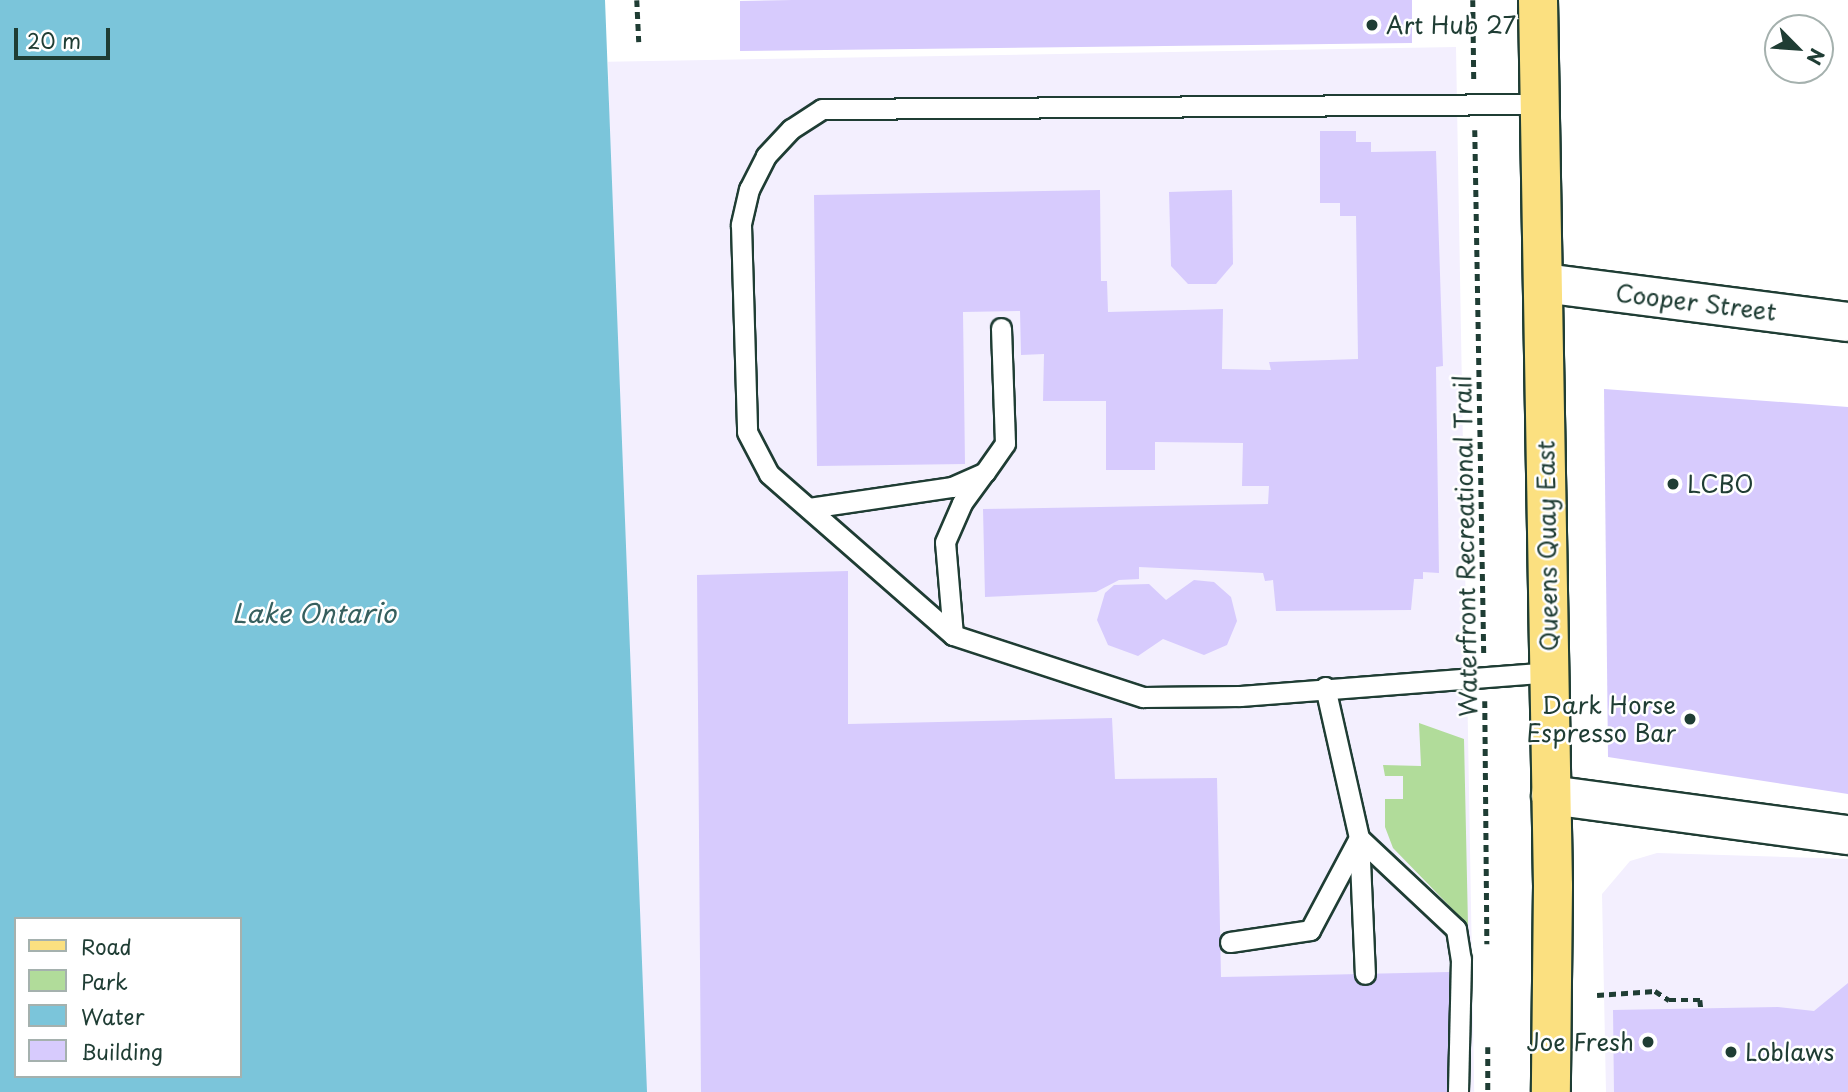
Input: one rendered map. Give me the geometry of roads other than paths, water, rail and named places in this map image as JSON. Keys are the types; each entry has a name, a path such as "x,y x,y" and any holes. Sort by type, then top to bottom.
{"main road":[{"name":"Queens Quay East","path":"1538,0 1551,795 1551,1092"}],"street":[{"name":"Cooper Street","path":"1544,283 1848,322"},
{"path":"1551,795 1848,835"}],"lane":[{"path":"1540,104 822,109 791,129 766,156 749,189 741,225 747,432 769,474 953,635 1143,697 1549,672"},
{"path":"953,635 945,542 962,503 1005,443 1001,328"},
{"path":"809,508 952,486 985,472"},
{"path":"1325,687 1359,838 1366,974"},
{"path":"1230,942 1310,930 1359,838"},
{"path":"1359,838 1456,929 1461,959 1458,1092"}],"water":[{"name":"Lake Ontario","path":"0,0 605,0 647,1092 0,1092"}],"place":[{"name":"Art Hub 27","path":"1372,25"},
{"name":"LCBO","path":"1673,484"},
{"name":"Dark Horse Espresso Bar","path":"1690,719"},
{"name":"Joe Fresh","path":"1648,1042"},
{"name":"Loblaws","path":"1731,1052"}]}
